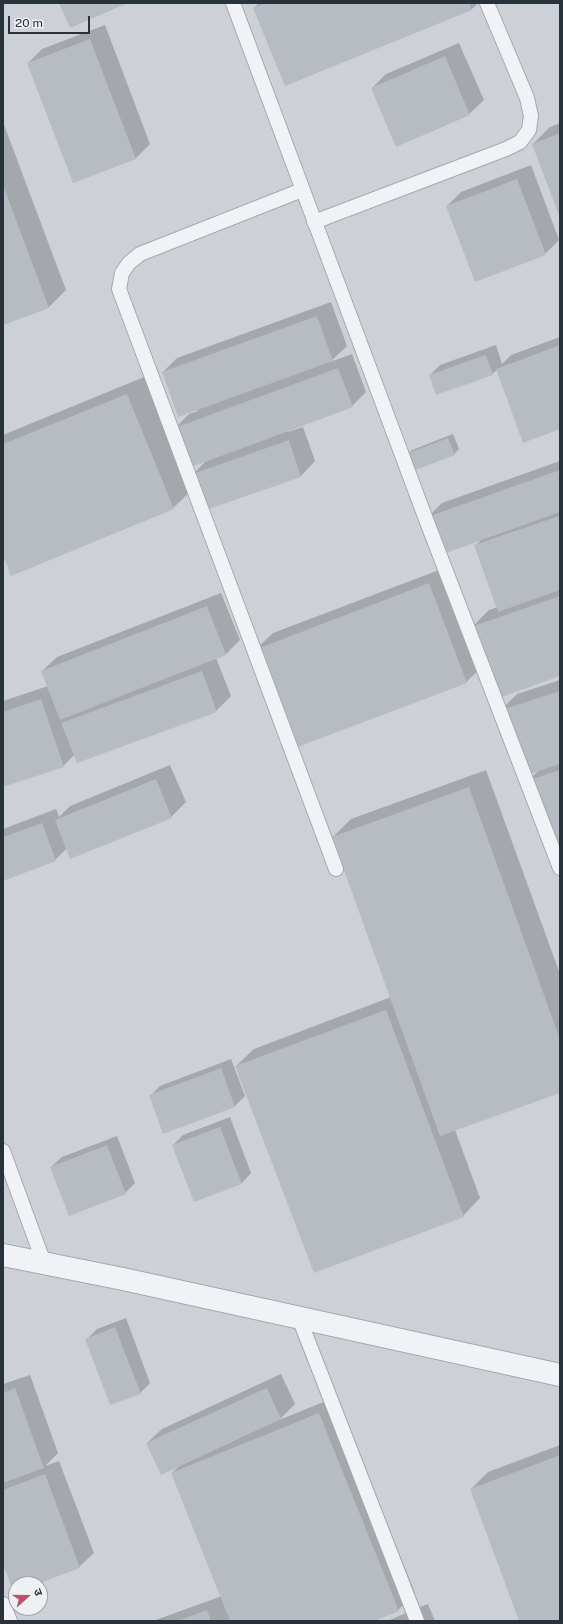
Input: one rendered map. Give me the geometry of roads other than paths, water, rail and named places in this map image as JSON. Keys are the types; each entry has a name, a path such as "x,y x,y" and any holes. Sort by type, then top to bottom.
{"street":[{"path":"3,1255 123,1279 560,1375"}],"lane":[{"path":"233,3 426,522 560,868"},
{"path":"314,222 506,149 520,142 529,130 531,116 526,98 487,3"},
{"path":"302,190 140,254 129,263 122,273 119,289 336,870"},
{"path":"3,1151 44,1263"},
{"path":"299,1318 417,1621"},
{"path":"3,1604 10,1621"}]}
